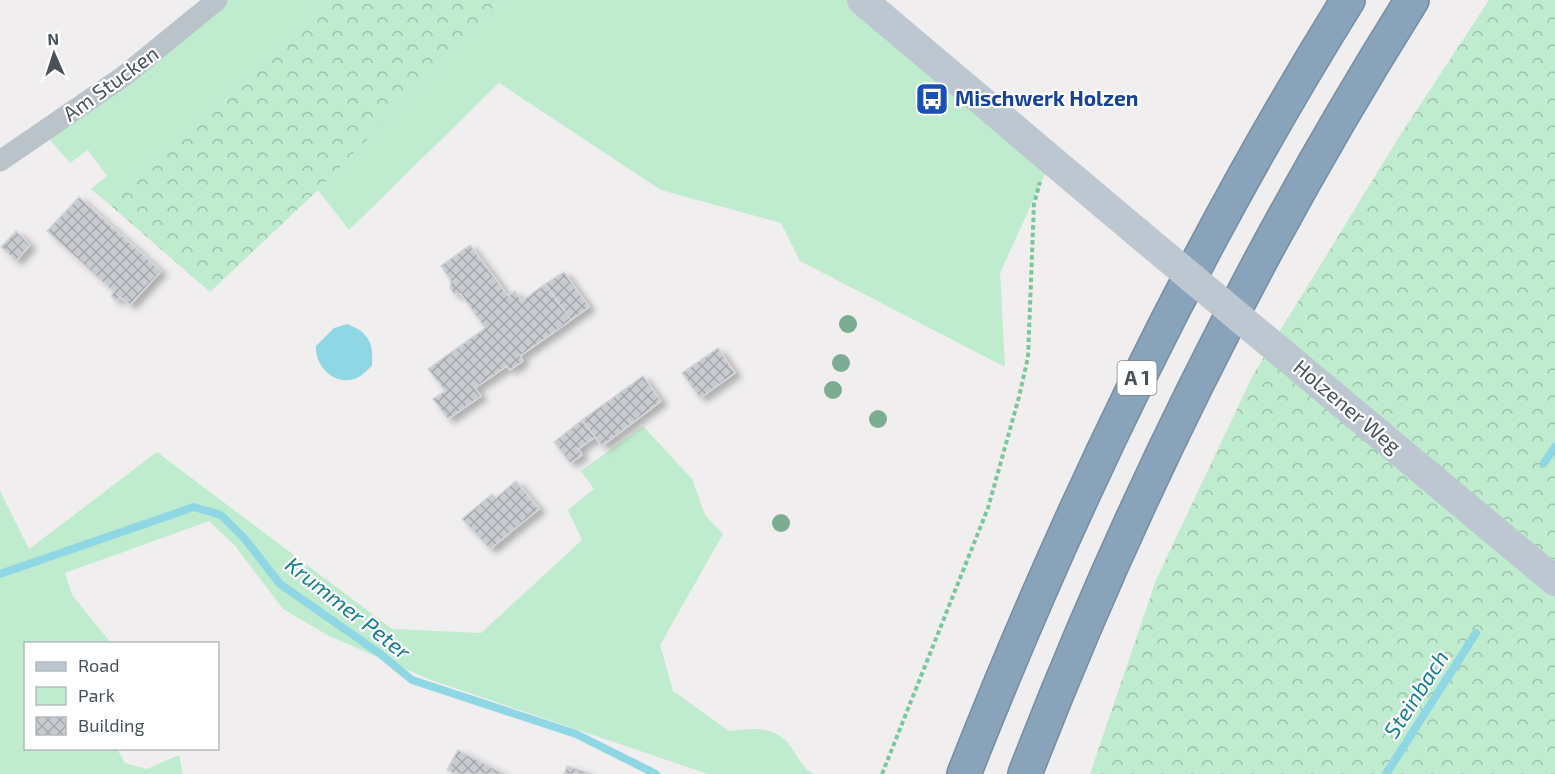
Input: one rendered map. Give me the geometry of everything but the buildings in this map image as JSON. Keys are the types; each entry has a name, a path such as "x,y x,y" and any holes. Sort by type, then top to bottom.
{"highway":[{"name":"A 1","path":"964,774 1051,562 1149,354 1220,217 1348,0"},
{"path":"1025,774 1102,586 1199,382 1272,242 1378,55 1412,0"}],"main road":[{"name":"Holzener Weg","path":"862,0 1051,161 1555,580"}],"street":[{"name":"Am Stucken","path":"0,161 124,76 217,0"}],"path":[{"path":"882,774 988,508 1019,398 1028,357 1034,204 1041,178 1051,161"}],"green space":[{"path":"217,0 323,0 282,49 109,204 91,189 107,176 88,150 70,163 44,133"},
{"path":"323,0 499,0 482,21 318,190 210,292 109,204 282,49"},
{"path":"499,0 862,0 1051,161 1000,273 1005,367 800,261 781,223 661,190 499,83 349,230 318,190 482,21"},
{"path":"1489,0 1555,0 1555,774 1090,774 1156,580 1253,375 1399,137"},
{"path":"643,426 692,479 705,515 723,534 660,645 673,691 729,731 760,729 781,737 791,746 805,767 814,774 708,774 431,680 329,636 283,609 236,547 209,521 65,573 72,595 110,642 24,642 24,750 118,750 125,763 147,769 179,755 183,774 0,774 0,491 29,549 157,452 392,629 481,633 582,540 568,510 594,489 581,471"}],"water":[{"path":"347,324 365,335 371,345 372,366 359,377 341,380 323,368 316,346 334,328"}],"waterway":[{"name":"Steinbach","path":"1544,463 1555,447"},
{"name":"Krummer Peter","path":"0,574 194,507 221,515 244,538 280,584 379,653 412,680 576,734 656,774"},
{"name":"Steinbach","path":"1386,774 1476,633"}],"place":[{"name":"Mischwerk Holzen","path":"932,99"}]}
